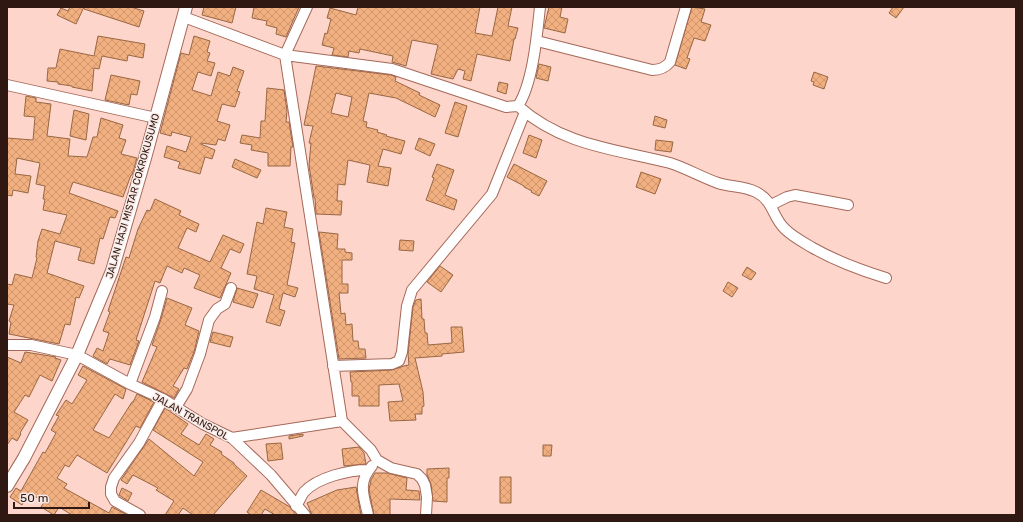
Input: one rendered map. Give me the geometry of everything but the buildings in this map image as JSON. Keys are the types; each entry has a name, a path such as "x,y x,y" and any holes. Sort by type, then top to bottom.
{"main road":[{"name":"JALAN HAJI MISTAR COKROKUSUMO","path":"7,486 24,458 77,355 112,271 185,12"}],"street":[{"path":"308,7 285,55 342,421 371,450 377,460 391,468 417,474 422,479 427,496 426,515"},
{"path":"333,366 392,364 399,361 402,352 407,306 412,290 492,194 521,109 537,41 540,7"},
{"path":"537,41 652,70 666,67 670,62 686,7"},
{"path":"185,12 285,55 392,70 506,107 521,109 558,133 587,144 671,164 718,183 754,191 771,205 775,216 780,223 797,239 834,259 886,278"},
{"path":"7,84 156,118"},
{"path":"771,205 787,197 796,195 848,205"},
{"path":"176,407 187,389 200,354 209,320 217,308 225,304 231,288"},
{"path":"130,384 155,317 162,291"},
{"name":"JALAN TRANSPOL","path":"7,345 31,345 77,355 130,384 163,399 203,424 232,438 271,475 305,515"},
{"path":"140,515 115,501 111,494 111,487 114,478 139,443 163,399"},
{"path":"232,438 342,421"},
{"path":"368,515 362,487 363,479 368,470 377,460"},
{"path":"296,506 304,493 319,482 343,472 368,470"}]}
